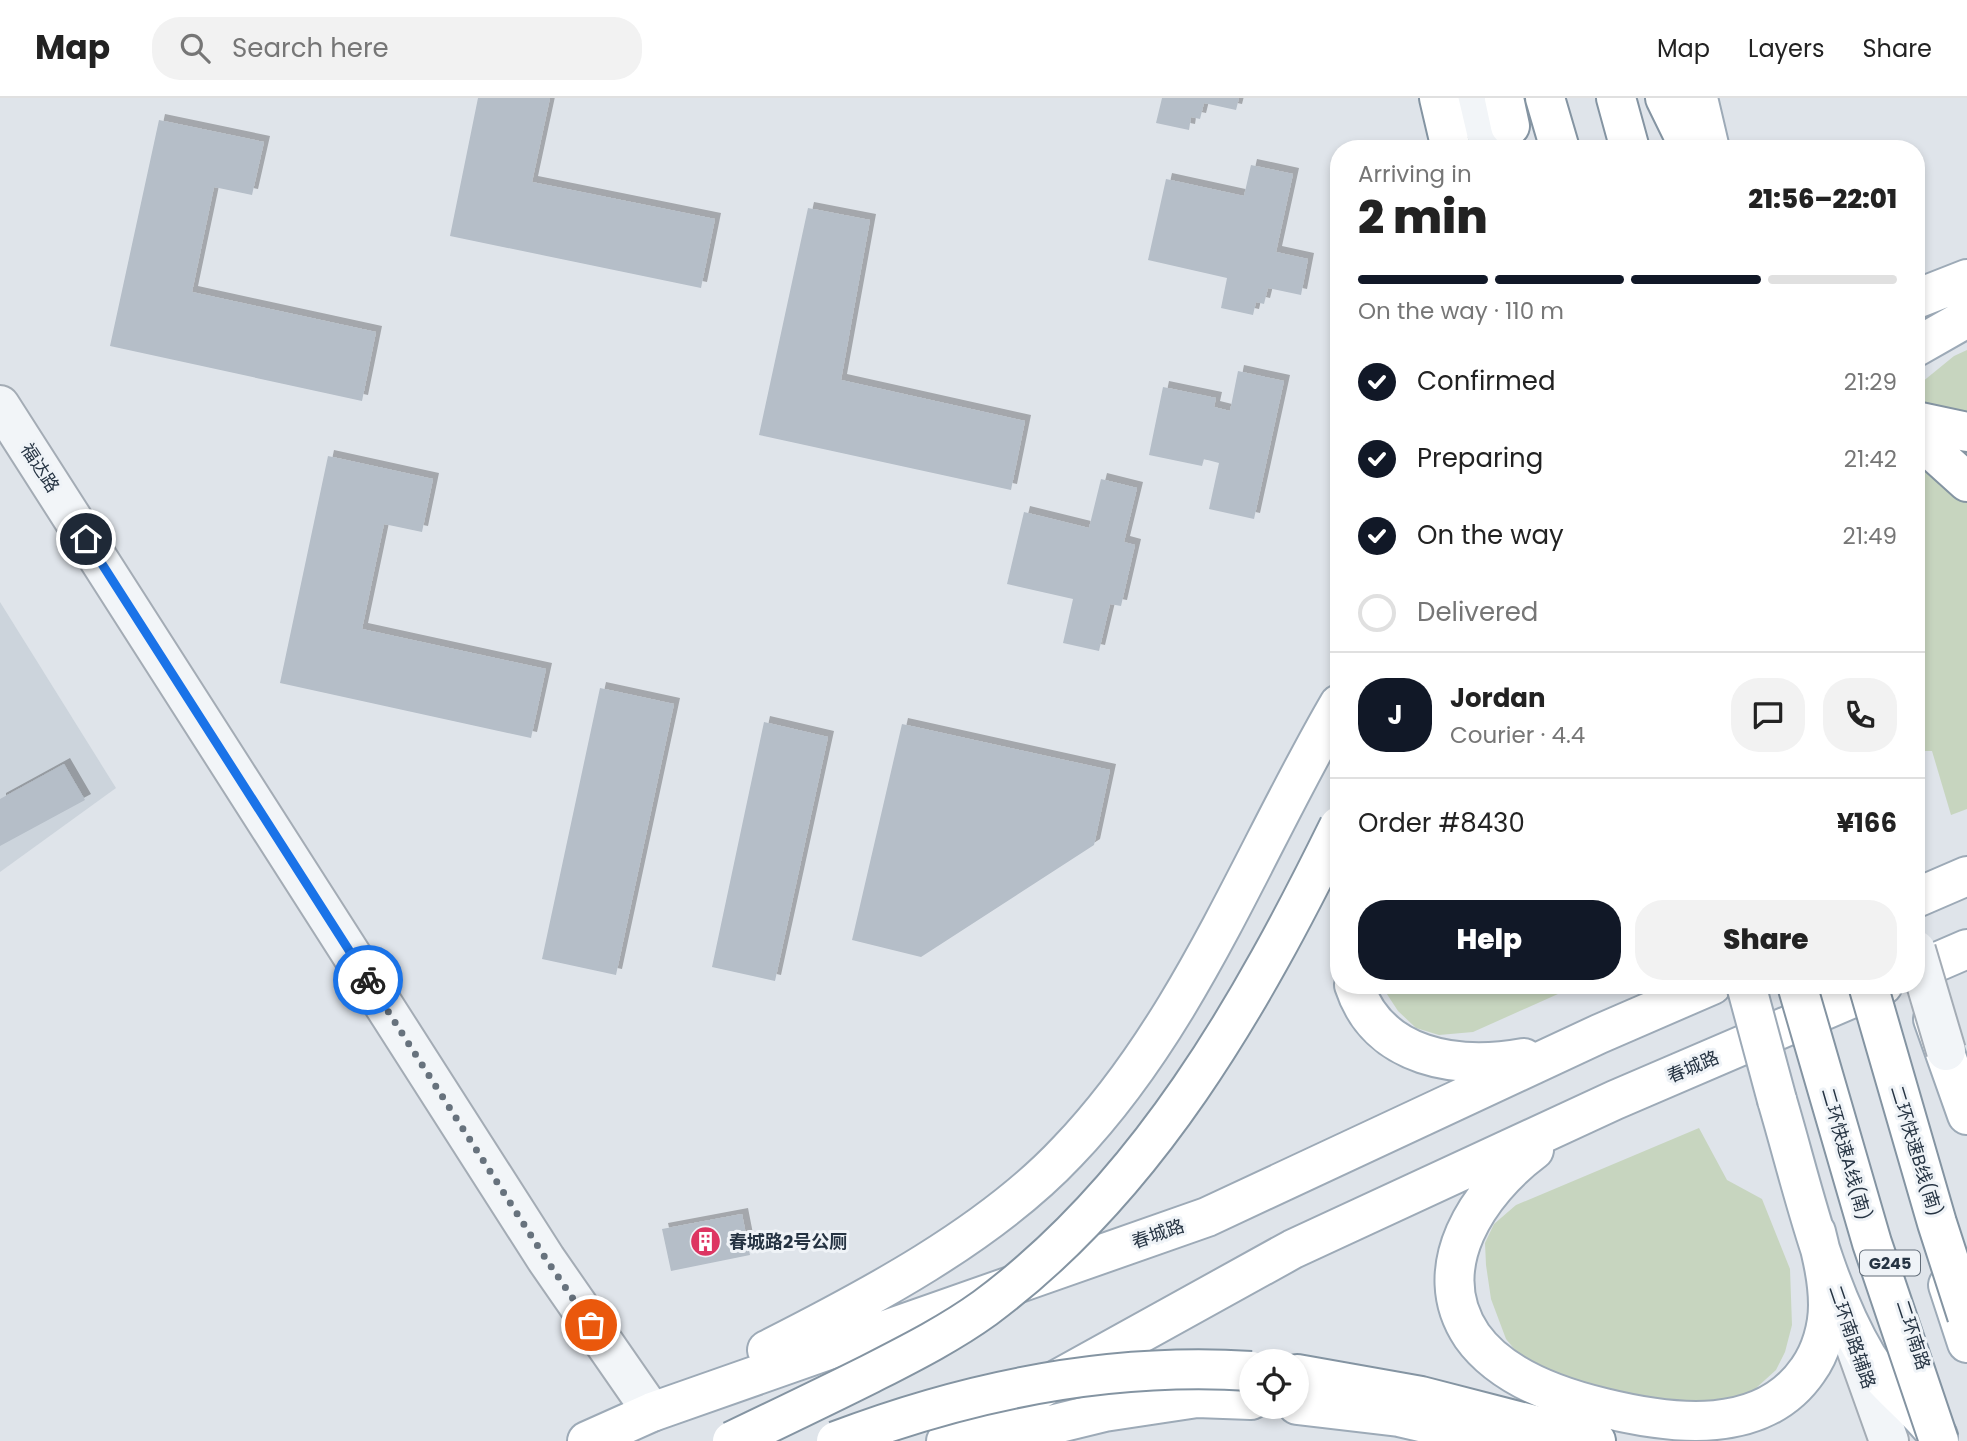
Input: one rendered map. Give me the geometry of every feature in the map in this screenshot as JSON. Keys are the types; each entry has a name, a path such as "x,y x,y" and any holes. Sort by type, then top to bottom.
{"main road":[{"path":"1439,98 1449,140"},
{"path":"1545,98 1557,140"},
{"path":"1557,98 1569,140"},
{"path":"1606,98 1618,140"},
{"path":"1616,98 1628,140"},
{"path":"1665,98 1686,140"},
{"path":"1698,98 1707,140"},
{"path":"1925,295 1967,279"},
{"path":"1925,342 1967,318"},
{"path":"1925,423 1967,432"},
{"path":"1925,444 1967,482"},
{"path":"652,1412 896,1281 969,1233 1021,1194 1066,1154 1148,1052 1173,1012 1222,927 1330,719"},
{"path":"732,1441 948,1333 993,1301 1057,1247 1135,1161 1222,1043 1273,956 1330,844"},
{"path":"1925,894 1967,876"},
{"path":"1925,967 1967,949"},
{"path":"1356,994 1372,1020 1394,1040 1422,1055 1456,1063 1497,1063 1545,1054 1599,1034"},
{"name":"春城路","path":"587,1441 652,1412 1207,1217 1599,1034 1691,994"},
{"path":"1615,1100 1559,1130 1517,1162 1486,1194 1467,1226 1457,1256 1455,1285 1461,1311 1471,1335 1487,1354 1506,1368 1564,1396 1611,1410 1689,1420 1721,1421 1764,1409 1784,1397 1801,1381 1815,1361 1824,1336 1828,1306 1826,1271 1748,994"},
{"name":"二环快速A线(南)","path":"1800,994 1872,1243 1940,1441"},
{"name":"二环南路","path":"1811,994 1899,1293 1951,1441"},
{"name":"G245","path":"1861,994 1928,1225 1967,1343"},
{"name":"春城路","path":"946,1441 1293,1249 1615,1100 1862,994"},
{"name":"二环快速B线(南)","path":"1871,994 1925,1184 1967,1316"},
{"path":"1918,994 1926,1004 1946,1051 1967,1115"},
{"path":"1816,1232 1853,1331 1869,1359 1915,1408 1940,1441"},
{"path":"836,1441 944,1404 1077,1376 1163,1368 1239,1371"},
{"path":"1309,1376 1421,1396 1596,1441"},
{"path":"986,1441 1104,1412 1197,1398 1239,1399"},
{"path":"1309,1406 1399,1417 1503,1441"}],"street":[{"path":"1473,98 1505,124"},
{"name":"福达路","path":"0,405 546,1259 652,1412"},
{"path":"1925,980 1967,1123"},
{"name":"二环南路辅路","path":"1816,1232 1889,1441"}],"shaded area":[{"path":"0,602 116,788 0,872"}],"green space":[{"path":"1967,350 1967,809 1951,815 1932,751 1925,751 1925,380 1954,356"},
{"path":"1387,994 1558,994 1473,1032 1439,1035 1416,1028 1398,1011"},
{"path":"1699,1128 1727,1180 1762,1199 1790,1269 1792,1325 1785,1352 1776,1370 1755,1389 1731,1400 1703,1407 1584,1389 1520,1356 1506,1339 1491,1299 1485,1243 1494,1224 1516,1205"}],"building":[{"path":"478,98 550,98 532,182 715,219 701,288 450,236"},
{"path":"1162,98 1239,98 1236,110 1204,103 1200,119 1191,117 1189,130 1156,123"},
{"path":"159,120 264,142 252,195 214,187 192,292 376,332 362,401 110,346"},
{"path":"1251,165 1293,174 1276,252 1308,259 1301,295 1268,288 1264,304 1256,302 1253,315 1221,308 1227,278 1148,260 1166,179 1244,196"},
{"path":"808,208 870,220 841,380 1025,421 1011,490 759,435"},
{"path":"1238,371 1284,381 1254,519 1209,509 1219,463 1204,459 1202,466 1149,455 1163,387 1216,398 1214,407 1230,411"},
{"path":"328,456 433,479 422,532 384,524 362,629 546,669 531,738 280,683"},
{"path":"1101,479 1137,488 1124,542 1135,545 1121,606 1110,604 1099,651 1063,643 1073,599 1007,584 1024,512 1089,528"},
{"path":"600,688 674,704 616,975 542,959"},
{"path":"764,722 828,737 775,981 712,967"},
{"path":"902,724 1110,770 1094,845 921,957 852,940"},
{"path":"64,764 85,800 0,846 0,799"},
{"name":"春城路2号公厕","path":"742,1214 750,1255 671,1271 662,1229"}],"way so far":[{"path":"368,980 591,1325"}],"place":[{"name":"春城路2号公厕","path":"706,1242"}],"route":[{"path":"86,539 368,980"}]}
